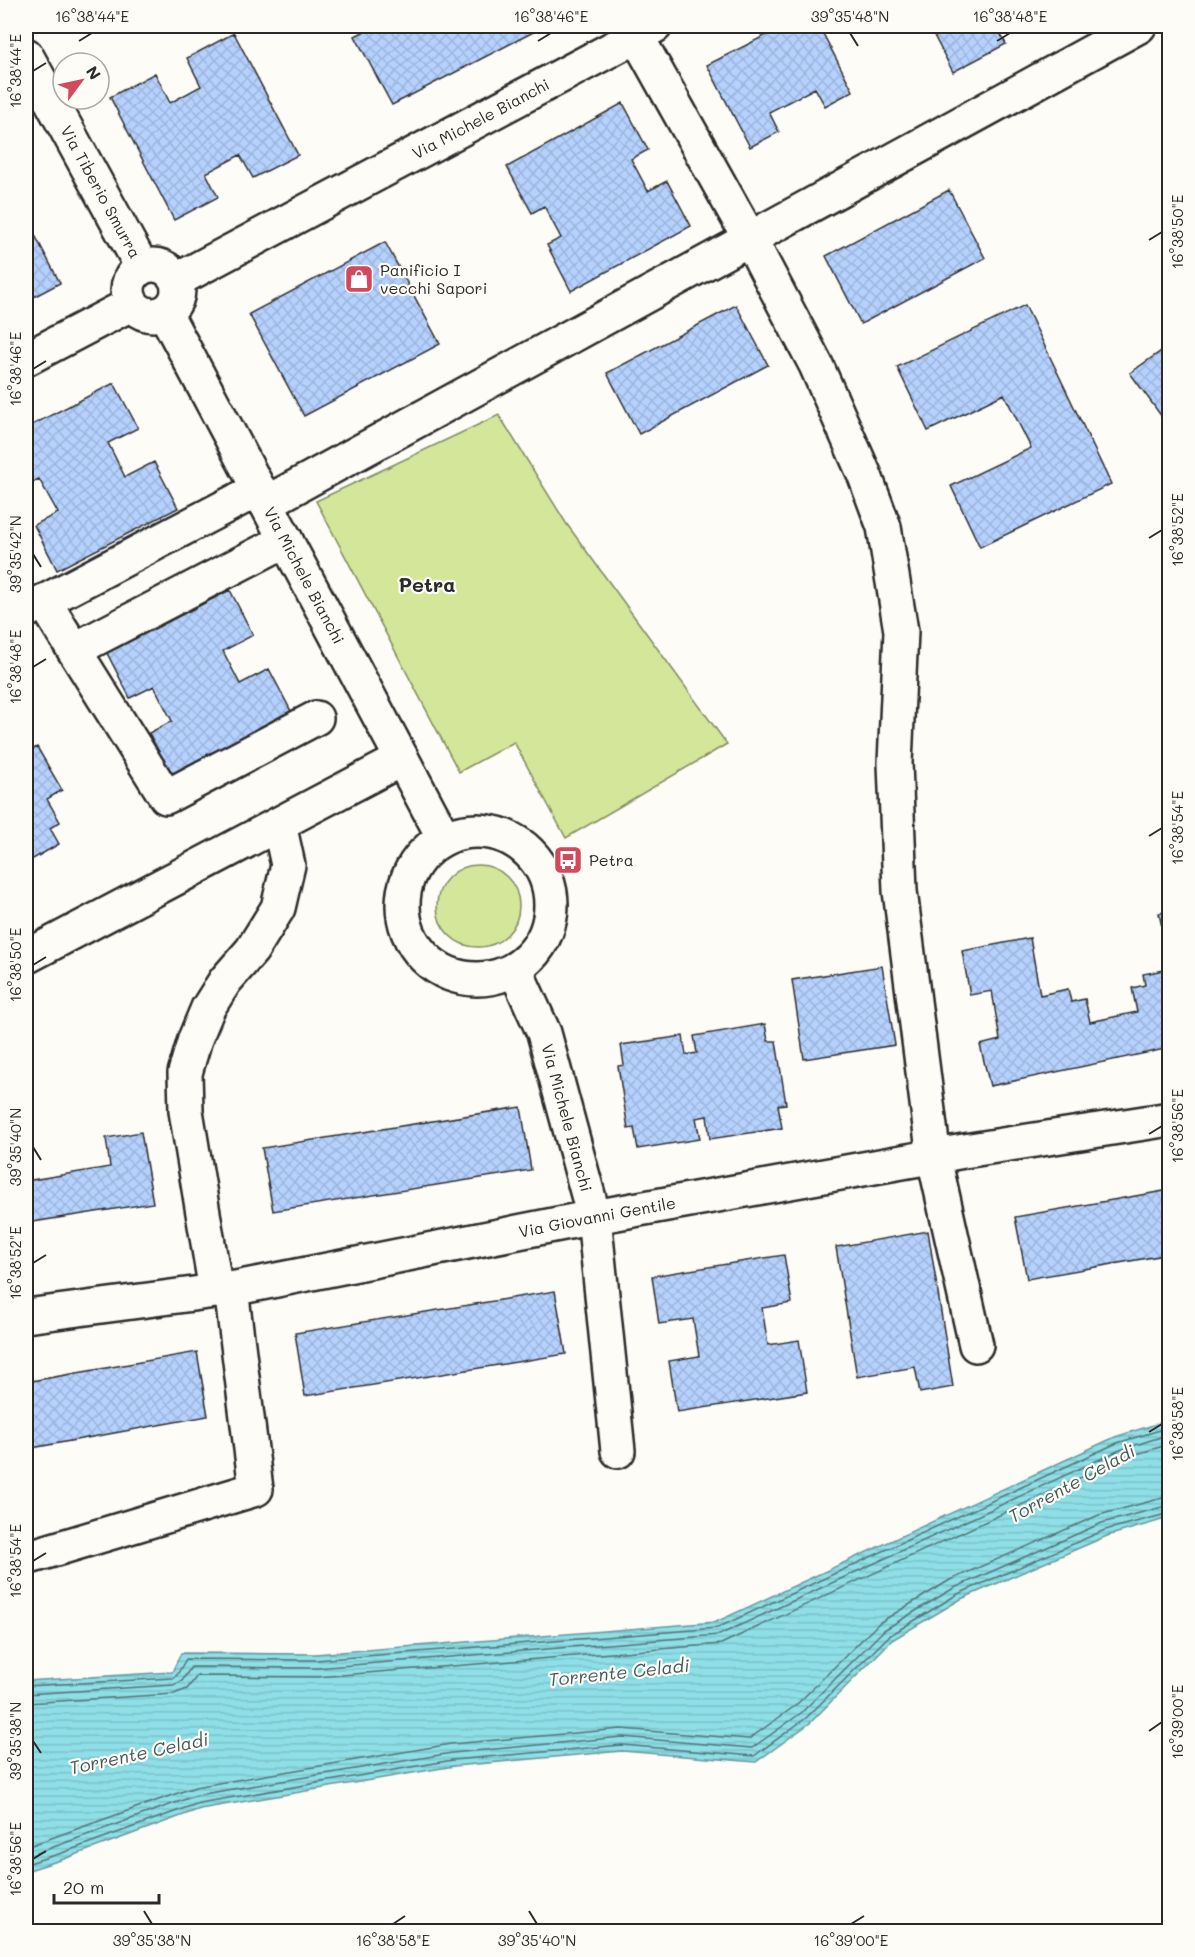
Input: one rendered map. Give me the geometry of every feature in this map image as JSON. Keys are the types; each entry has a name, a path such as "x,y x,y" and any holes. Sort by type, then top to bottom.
{"street":[{"path":"316,718 166,797 74,650 35,606 262,496 750,238 1139,26"},
{"path":"642,29 816,365 865,476 884,527 901,631 895,763 900,891 934,1158 976,1345"},
{"name":"Via Michele Bianchi","path":"177,280 642,29"},
{"name":"Via Tiberio Smurra","path":"26,55 142,267"},
{"path":"156,264 169,269 177,280 179,293 175,305 165,313 153,316 140,313 131,304 128,290 131,276 142,267 156,264"},
{"path":"26,359 131,304"},
{"name":"Via Michele Bianchi","path":"165,313 444,838"},
{"path":"74,650 286,540"},
{"path":"26,957 402,759"},
{"path":"26,1558 256,1489 224,1290 186,1111 184,1073 208,1008 225,981 252,950 278,908 288,865 279,824"},
{"path":"468,831 494,832 517,842 536,859 548,881 552,906 547,931 534,953 515,969 493,978 469,978 447,972 427,959 412,940 404,918 404,894 411,871 425,852 444,838 468,831"},
{"name":"Via Michele Bianchi","path":"515,969 544,1033 594,1217 618,1451"},
{"name":"Via Giovanni Gentile","path":"26,1316 224,1290 594,1217 964,1151 1170,1119"}],"green space":[{"path":"499,415 566,523 727,744 566,838 514,742 459,772 316,501"},
{"path":"478,865 494,869 507,877 515,890 519,906 515,922 507,935 494,943 478,947 462,943 449,935 441,922 437,906 441,890 449,877 462,869"}],"water":[{"name":"Torrente Celadi","path":"1169,1420 1169,1518 1107,1536 961,1599 892,1640 810,1723 756,1762 622,1751 454,1766 200,1809 26,1871 26,1681 172,1672 181,1653 315,1654 716,1622 1115,1437"}],"building":[{"path":"374,26 545,26 392,105 355,36"},
{"path":"784,26 819,26 853,91 825,106 815,88 769,112 779,132 750,147 707,65"},
{"path":"929,26 996,26 1006,44 953,72"},
{"path":"234,33 298,155 253,178 240,155 206,173 218,197 174,220 111,96 155,73 170,103 201,86 187,58"},
{"path":"623,103 648,150 631,159 648,191 667,181 691,226 571,291 547,245 561,238 544,206 532,213 507,167"},
{"path":"949,190 985,258 861,324 826,256"},
{"path":"26,218 60,283 26,301"},
{"path":"385,242 440,344 304,416 249,314"},
{"path":"736,305 768,365 639,434 607,373"},
{"path":"1025,305 1111,484 980,547 951,486 1031,448 1004,394 928,431 897,367"},
{"path":"1170,345 1170,428 1130,373"},
{"path":"114,383 138,428 108,443 125,477 154,462 178,508 57,570 34,525 58,513 39,479 26,486 26,428"},
{"path":"230,590 253,635 223,651 240,684 269,669 293,715 172,778 149,733 172,721 154,686 130,698 107,653"},
{"path":"37,747 62,790 47,799 60,822 50,828 59,844 26,863 26,753"},
{"path":"1170,911 1170,965 1159,913"},
{"path":"1030,938 1040,995 1068,989 1071,1002 1085,999 1090,1022 1137,1012 1132,988 1145,985 1143,974 1170,969 1170,1048 990,1086 980,1045 1000,1040 992,991 970,995 962,951"},
{"path":"882,966 895,1045 804,1059 792,980"},
{"path":"765,1024 768,1041 776,1041 786,1104 778,1105 782,1128 710,1139 707,1116 696,1118 700,1139 638,1149 634,1128 628,1129 618,1066 624,1065 621,1045 683,1036 686,1055 697,1053 694,1036"},
{"path":"521,1107 531,1170 273,1211 262,1148"},
{"path":"141,1132 153,1203 26,1223 26,1181 110,1167 106,1138"},
{"path":"1170,1190 1170,1254 1027,1279 1015,1217"},
{"path":"928,1231 953,1387 920,1393 915,1367 857,1377 836,1247"},
{"path":"784,1255 792,1303 762,1308 768,1345 799,1340 807,1392 677,1412 669,1361 699,1356 693,1319 659,1324 652,1276"},
{"path":"555,1291 566,1354 305,1396 295,1333"},
{"path":"197,1352 208,1416 26,1449 26,1382"}],"place":[{"name":"Panificio I vecchi Sapori","path":"359,279"},
{"name":"Petra","path":"568,860"}],"district":[{"name":"Petra","path":"427,585"}]}
